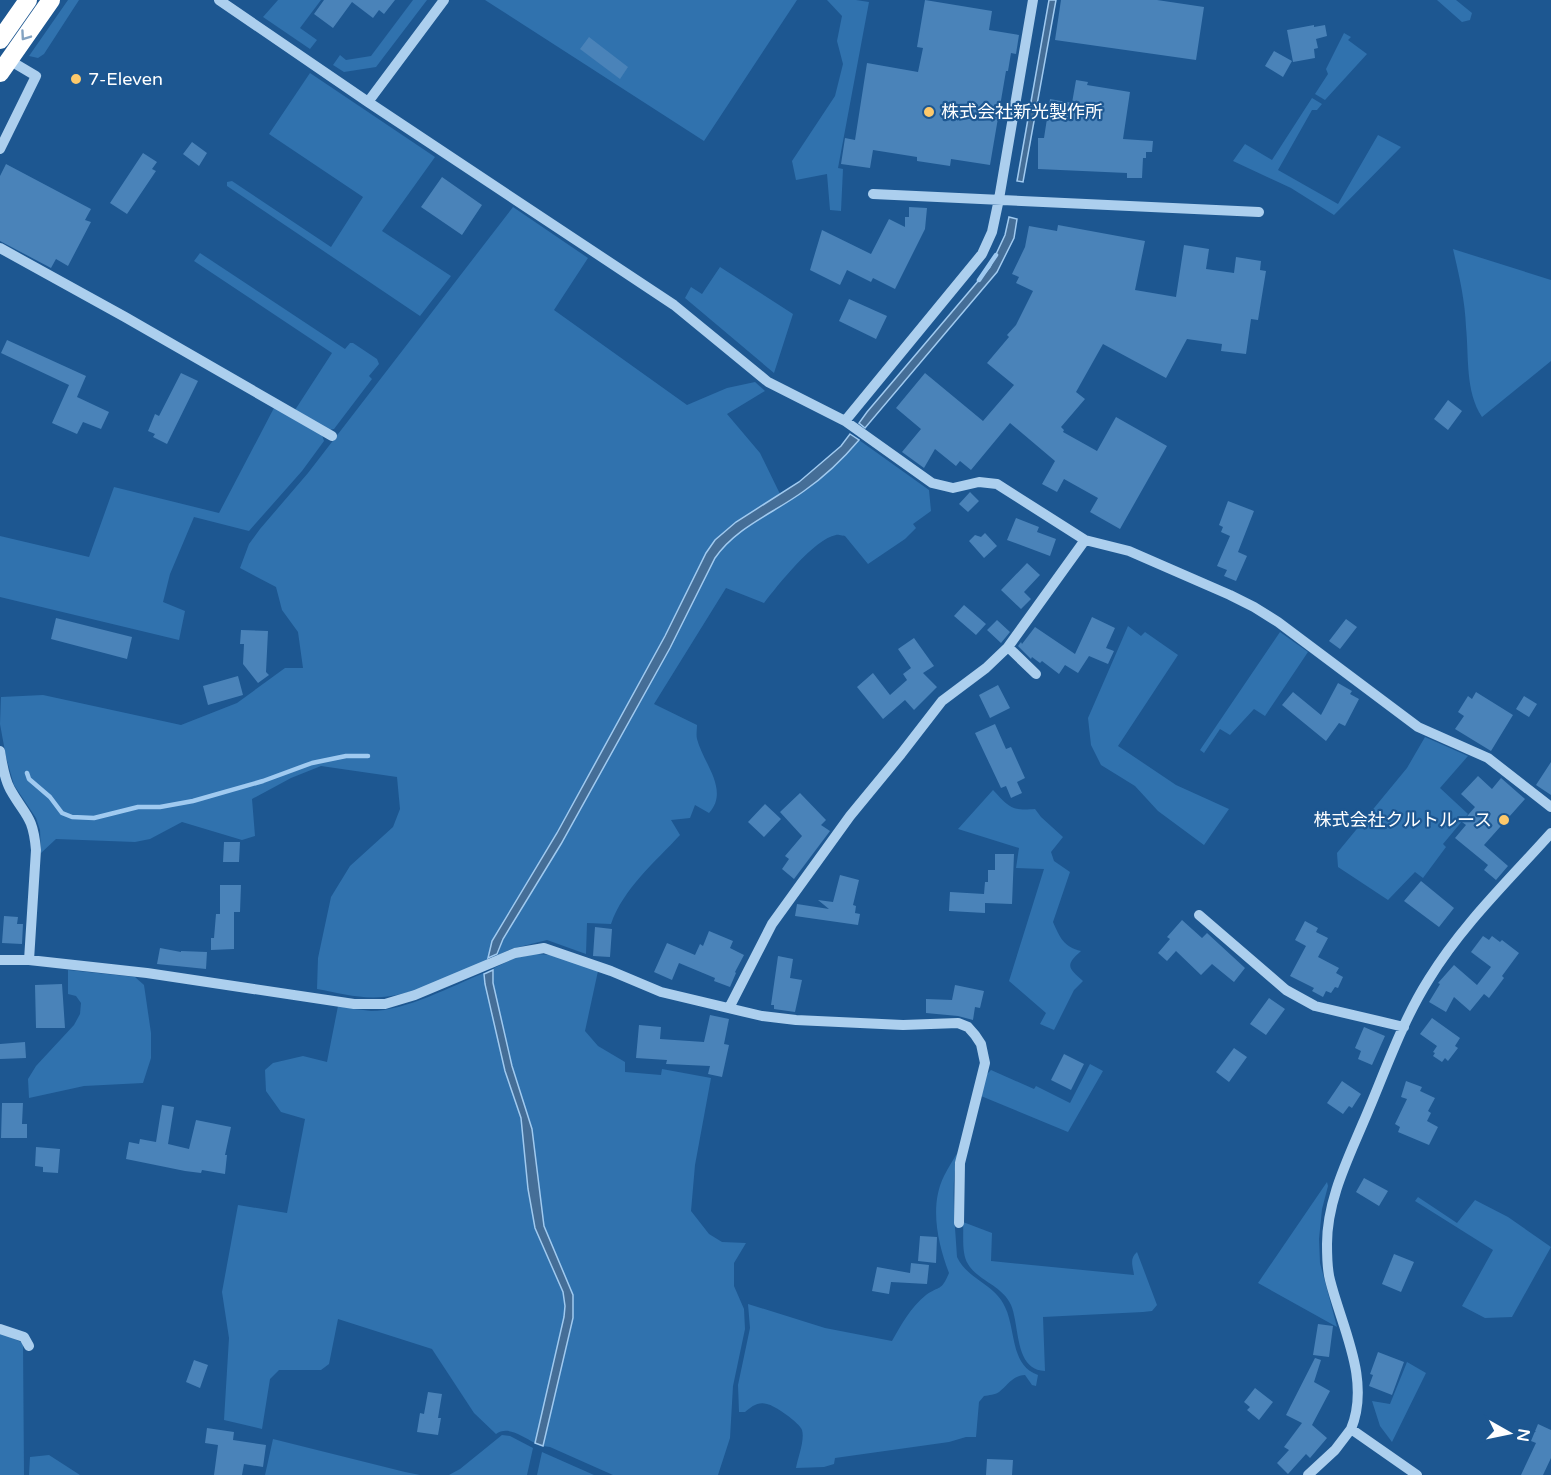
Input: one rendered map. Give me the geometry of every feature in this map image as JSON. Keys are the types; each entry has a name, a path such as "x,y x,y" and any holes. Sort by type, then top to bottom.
{"highway":[{"path":"0,40 28,0"},
{"path":"5,66 51,0"}],"street":[{"path":"219,0 674,305 768,382 845,421 932,483 953,489 979,482 997,484 1028,506 1085,540 1129,551 1254,607 1278,622 1418,727 1488,758 1551,807"},
{"path":"368,102 444,0"},
{"path":"845,421 982,254 992,232 1034,0"},
{"path":"0,149 36,76 5,66"},
{"path":"873,194 1259,212"},
{"path":"0,248 332,436"},
{"path":"729,1008 772,924 850,816 942,701 986,668 1008,647 1085,540"},
{"path":"1008,647 1036,674"},
{"path":"0,751 9,788 30,819 34,832 36,850 29,960"},
{"path":"1308,1475 1335,1450 1351,1429 1358,1406 1358,1393 1344,1323 1329,1278 1327,1243 1329,1215 1342,1174 1404,1027 1428,980 1455,941 1551,833"},
{"path":"1199,915 1286,990 1315,1006 1404,1027"},
{"path":"0,960 29,960 159,975 354,1004 385,1004 415,995 515,953 544,948 611,971 661,992 762,1016 796,1020 903,1025 958,1023 968,1027 981,1044 985,1063 960,1163 959,1223"},
{"path":"0,1329 24,1337 29,1346"},
{"path":"1351,1429 1417,1475"}],"shaded area":[{"path":"68,0 79,0 44,54 38,58 29,56"},
{"path":"278,0 321,0 300,28 317,40 310,49 263,17"},
{"path":"413,0 427,0 376,67 344,72 333,65 340,55 346,60 371,56"},
{"path":"485,0 797,0 704,141"},
{"path":"827,0 869,2 838,168 843,169 841,211 830,210 827,174 796,180 792,161 835,96 843,64 837,41 842,16"},
{"path":"1049,0 1056,0 1023,182 1017,181"},
{"path":"1437,0 1456,0 1472,13 1470,20 1462,22"},
{"path":"1344,33 1351,37 1348,40 1367,54 1325,100 1315,94 1328,74 1326,69"},
{"path":"310,73 435,157 382,231 451,276 420,316 227,186 227,182 232,181 331,247 363,197 269,134"},
{"path":"1312,98 1322,104 1317,110 1312,110 1278,170 1338,204 1378,135 1401,147 1334,215 1291,188 1233,161 1245,144 1272,160"},
{"path":"513,207 588,258 554,310 687,405 727,388 755,382 765,391 727,414 760,453 780,494 726,530 706,553 665,636 557,833 492,941 488,960 436,983 394,996 366,997 317,989 318,958 331,897 350,866 393,827 400,809 397,777 321,766 291,778 252,799 255,836 242,840 182,822 150,839 135,842 56,839 41,853 40,830 36,818 14,785 6,757 0,724 1,697 43,695 181,725 237,703 285,668 303,668 298,632 282,610 276,587 240,568 249,544 308,473"},
{"path":"1009,217 1017,219 1014,238 997,272 865,428 859,423 867,412 990,267 1005,235"},
{"path":"1453,249 1551,280 1551,361 1482,417 1470,385 1464,307"},
{"path":"200,253 345,349 353,343 377,359 379,364 369,376 372,379 334,429 327,430 295,410 332,353 194,261"},
{"path":"720,267 793,314 774,373 685,298 691,287 702,294"},
{"path":"275,406 322,435 324,441 302,471 249,531 194,517 170,574 163,602 185,611 179,640 0,597 0,536 89,557 114,487 219,513"},
{"path":"850,434 859,440 819,480 744,529 715,558 670,648 561,844 503,939 497,954 488,958 492,941 557,833 665,636 706,553 715,540 736,522 799,482 841,446"},
{"path":"859,440 929,490 931,511 913,524 916,528 905,539 868,564 845,536 837,535 827,538 807,554 764,603 726,588 654,704 697,725 697,739 716,786 715,804 709,813 695,805 690,818 671,820 680,835 623,899 611,924 587,923 586,954 547,940 511,949 498,955 503,938 561,844 670,648 715,558 744,529 819,480"},
{"path":"1128,626 1141,636 1145,632 1178,655 1118,746 1176,785 1229,809 1204,845 1158,811 1135,786 1101,765 1091,745 1088,718"},
{"path":"1280,632 1308,652 1265,716 1254,709 1230,735 1220,729 1204,753 1200,750"},
{"path":"1425,737 1468,756 1440,788 1468,814 1443,844 1446,847 1423,878 1415,872 1388,900 1338,867 1337,853 1407,768"},
{"path":"993,790 1011,807 1035,809 1063,837 1051,852 1054,861 1070,872 1053,922 1063,941 1070,947 1081,951 1072,960 1070,967 1083,981 1074,990 1054,1030 1040,1024 1046,1013 1009,981 1044,869 1016,868 1019,848 958,829"},
{"path":"535,954 554,955 598,971 585,1031 598,1046 625,1062 625,1072 661,1075 662,1069 711,1078 695,1165 691,1211 709,1234 722,1242 746,1243 734,1263 734,1286 744,1309 745,1329 733,1386 730,1438 718,1475 613,1475 543,1446 573,1318 573,1295 544,1226 532,1129 512,1066 493,983 494,968 515,958"},
{"path":"68,970 135,977 144,985 151,1033 151,1058 143,1083 84,1086 29,1098 28,1079 36,1066 74,1025 80,1014 81,1003 76,996 68,994"},
{"path":"493,970 493,983 512,1066 532,1129 544,1226 573,1295 573,1318 543,1446 535,1443 565,1306 563,1292 535,1228 528,1189 521,1118 505,1071 485,984 484,974"},
{"path":"484,973 505,1071 521,1118 531,1204 541,1243 563,1292 565,1306 535,1443 510,1431 496,1434 474,1413 432,1349 338,1319 329,1364 321,1370 279,1370 270,1379 262,1429 224,1420 229,1338 222,1292 238,1205 287,1213 305,1119 281,1112 266,1091 265,1070 273,1063 303,1056 327,1062 338,1006 371,1011 398,1007"},
{"path":"1090,1064 1103,1071 1068,1132 981,1096 986,1075 991,1070 1034,1089 1036,1086 1070,1103"},
{"path":"958,1152 954,1191 957,1257 967,1271 995,1293 1005,1307 1018,1355 1029,1370 1038,1375 1036,1386 1032,1385 1025,1375 1013,1379 997,1393 984,1396 979,1402 976,1437 835,1458 834,1464 824,1467 796,1468 803,1434 797,1423 764,1403 755,1405 745,1412 739,1412 738,1385 750,1328 748,1304 825,1328 892,1341 916,1305 926,1295 942,1286 949,1273 941,1250 936,1212 939,1188"},
{"path":"1327,1182 1319,1239 1320,1263 1337,1327 1258,1283"},
{"path":"1418,1197 1457,1223 1475,1200 1508,1217 1551,1247 1512,1317 1485,1318 1462,1306 1493,1250 1415,1201"},
{"path":"963,1222 992,1233 991,1261 1134,1275 1132,1260 1137,1252 1157,1305 1152,1311 1143,1312 1043,1317 1045,1371 1035,1369 1023,1355 1014,1314 1007,1298 972,1270 966,1260"},
{"path":"0,1332 23,1343 24,1475 0,1475"},
{"path":"1407,1362 1426,1373 1392,1442 1380,1426 1372,1401 1390,1404"},
{"path":"502,1435 510,1436 533,1448 527,1475 449,1475 460,1469"},
{"path":"273,1439 405,1472 420,1475 265,1475"},
{"path":"542,1452 594,1475 537,1475"},
{"path":"49,1455 80,1475 29,1475 30,1457"}],"building":[{"path":"324,0 395,0 384,14 379,10 373,18 352,2 333,28 314,14"},
{"name":"株式会社新光製作所","path":"925,0 992,11 989,30 1019,35 1016,54 1011,53 1008,71 1006,71 990,165 951,159 950,166 917,161 917,157 873,150 870,168 841,164 845,138 855,140 867,63 918,72 923,48 917,47"},
{"path":"1061,0 1157,0 1204,7 1196,60 1055,40"},
{"path":"1314,25 1314,27 1325,25 1327,36 1316,39 1318,48 1314,49 1315,58 1293,62 1287,30"},
{"path":"589,37 628,67 620,79 580,49"},
{"path":"1274,51 1292,61 1283,77 1265,66"},
{"path":"1076,80 1088,82 1087,85 1130,92 1123,139 1153,141 1152,152 1146,152 1146,158 1143,158 1142,178 1127,178 1127,173 1038,169 1038,138 1044,138 1050,99 1072,103"},
{"path":"192,142 207,153 199,166 183,154"},
{"path":"143,153 157,162 152,169 156,171 127,214 110,203"},
{"path":"6,164 91,209 85,220 91,222 68,266 56,259 51,268 0,241 0,176"},
{"path":"442,177 482,205 462,235 421,207"},
{"path":"909,207 927,208 925,229 895,289 873,278 871,282 847,270 840,285 810,270 822,230 871,254 889,219 905,227 905,217 909,217"},
{"path":"1058,225 1145,241 1135,290 1176,297 1184,245 1209,249 1206,269 1234,273 1236,257 1261,261 1260,270 1266,271 1258,320 1251,319 1246,354 1221,351 1222,344 1187,339 1166,378 1103,344 1076,392 1085,399 1061,427 1063,432 1097,451 1116,417 1167,446 1120,529 1090,512 1098,498 1064,479 1057,492 1042,484 1055,461 1010,423 971,470 960,461 956,466 935,449 924,468 902,452 921,429 896,408 925,373 983,421 1014,385 987,363 1009,337 1007,335 1016,325 1033,291 1016,283 1019,277 1012,274 1025,247 1029,226 1057,231"},
{"path":"849,299 887,316 876,339 839,321"},
{"path":"7,340 86,376 77,397 109,412 101,429 83,422 77,434 52,423 69,385 1,353"},
{"path":"181,373 198,381 167,444 153,437 155,434 148,431 155,414 159,416"},
{"path":"1448,400 1462,411 1448,430 1434,419"},
{"path":"970,492 979,501 968,512 959,504"},
{"path":"1228,501 1254,511 1238,552 1247,556 1236,581 1224,576 1227,570 1217,566 1230,536 1221,532 1223,527 1219,525"},
{"path":"1016,518 1039,527 1037,532 1056,539 1050,556 1007,540"},
{"path":"985,533 997,546 984,558 969,541 975,535 981,537"},
{"path":"1027,563 1040,575 1024,592 1031,599 1021,609 1001,590"},
{"path":"964,605 986,624 976,635 954,616"},
{"path":"1092,617 1115,628 1106,648 1114,651 1108,664 1089,656 1078,673 1065,665 1059,674 1042,661 1040,663 1032,657 1031,659 1018,646 1035,627 1075,654"},
{"path":"56,618 132,637 127,659 51,639"},
{"path":"1346,619 1357,627 1340,649 1329,641"},
{"path":"997,620 1010,632 1001,643 987,630"},
{"path":"241,630 268,631 266,672 269,675 258,683 243,664 244,644 240,644"},
{"path":"914,638 934,666 923,673 937,687 914,710 905,700 883,719 857,687 873,673 890,695 907,680 903,674 911,668 898,649"},
{"path":"238,676 243,695 208,705 203,686"},
{"path":"1338,683 1352,691 1350,694 1359,699 1345,726 1339,723 1326,741 1282,705 1293,692 1321,715"},
{"path":"998,685 1010,708 990,718 979,695"},
{"path":"1476,692 1513,715 1491,751 1455,729 1464,716 1458,712 1468,696 1472,699"},
{"path":"1524,696 1537,704 1529,717 1516,709"},
{"path":"995,724 1006,749 1011,747 1025,778 1017,782 1022,793 1011,798 1006,786 1001,788 975,733"},
{"path":"1551,762 1551,795 1536,785"},
{"path":"1478,776 1492,789 1501,778 1525,799 1484,845 1508,866 1496,880 1484,870 1488,865 1455,838 1466,825 1462,822 1475,807 1461,794"},
{"path":"800,793 826,820 821,825 830,831 794,879 782,869 789,859 785,856 802,836 780,812"},
{"path":"765,804 781,819 764,837 748,822"},
{"path":"224,842 240,842 239,862 223,862"},
{"path":"995,854 1014,854 1012,904 985,903 985,913 949,911 950,892 984,894 985,882 988,882 988,870 995,870"},
{"path":"840,875 859,880 853,905 856,906 855,913 860,914 858,925 795,916 797,904 829,909 818,900 833,902"},
{"path":"1421,881 1454,908 1439,927 1404,901"},
{"path":"220,885 241,885 240,912 234,912 234,949 211,950 216,914 220,914"},
{"path":"4,916 18,917 17,924 23,924 22,944 2,943"},
{"path":"1182,920 1202,938 1207,933 1245,968 1234,982 1212,964 1201,975 1176,951 1167,961 1158,953 1170,939 1167,937"},
{"path":"1305,921 1318,928 1316,932 1328,938 1318,957 1339,968 1336,973 1343,977 1338,988 1335,987 1331,993 1326,991 1323,997 1312,991 1314,988 1290,976 1306,946 1295,940"},
{"path":"595,927 612,929 610,957 593,956"},
{"path":"709,931 733,941 730,948 744,955 730,987 679,963 672,980 654,972 667,943 695,955 700,944 703,946"},
{"path":"1483,936 1489,940 1492,936 1500,942 1502,940 1519,953 1489,998 1484,994 1470,1011 1454,997 1446,1012 1429,1002 1440,984 1438,983 1454,965 1477,985 1491,967 1471,952"},
{"path":"160,948 181,952 207,952 206,969 157,964"},
{"path":"778,956 793,959 790,978 802,980 795,1012 774,1009 774,1005 771,1005"},
{"path":"62,984 65,1028 36,1028 35,985"},
{"path":"955,985 984,991 980,1008 975,1007 973,1020 926,1013 926,999 952,1000"},
{"path":"1269,998 1285,1009 1266,1035 1250,1024"},
{"path":"710,1015 729,1019 724,1044 729,1045 722,1077 708,1074 710,1066 666,1064 667,1060 636,1058 639,1025 661,1027 660,1039 704,1042"},
{"path":"1432,1018 1460,1038 1455,1046 1458,1048 1448,1061 1445,1058 1442,1062 1433,1056 1437,1046 1420,1034"},
{"path":"1364,1027 1385,1036 1372,1065 1358,1059 1361,1051 1355,1048"},
{"path":"25,1042 26,1058 0,1059 0,1044"},
{"path":"1234,1048 1247,1057 1229,1082 1216,1072"},
{"path":"1064,1054 1084,1064 1071,1090 1051,1080"},
{"path":"1342,1081 1361,1094 1352,1108 1349,1106 1343,1114 1327,1103"},
{"path":"1406,1081 1422,1087 1420,1091 1435,1098 1428,1111 1431,1113 1427,1121 1438,1127 1429,1145 1398,1132 1400,1127 1395,1124 1407,1099 1401,1097"},
{"path":"2,1103 23,1103 22,1124 27,1124 27,1138 1,1138"},
{"path":"162,1105 174,1107 168,1144 189,1149 196,1120 231,1127 225,1155 227,1155 225,1174 202,1170 201,1173 185,1171 126,1159 129,1142 139,1144 140,1139 156,1142"},
{"path":"36,1147 60,1149 58,1173 43,1172 43,1167 35,1166"},
{"path":"1364,1178 1388,1191 1379,1206 1356,1192"},
{"path":"920,1236 937,1237 936,1263 918,1261"},
{"path":"1394,1254 1414,1262 1401,1292 1382,1284"},
{"path":"911,1263 929,1265 927,1284 891,1282 889,1294 872,1291 877,1267 910,1273"},
{"path":"1318,1324 1333,1326 1329,1357 1313,1355"},
{"path":"1378,1352 1404,1362 1392,1395 1369,1386 1373,1375 1370,1374"},
{"path":"1315,1358 1321,1360 1314,1382 1330,1391 1312,1425 1327,1438 1310,1458 1306,1454 1288,1474 1277,1463 1289,1450 1284,1447 1302,1423 1286,1415"},
{"path":"194,1360 208,1365 200,1388 186,1382"},
{"path":"1255,1388 1273,1402 1259,1420 1247,1410 1250,1407 1244,1402"},
{"path":"428,1392 442,1394 438,1435 417,1432 420,1413 424,1414"},
{"path":"1538,1424 1551,1430 1551,1458 1543,1475 1521,1475 1536,1443 1531,1441"},
{"path":"207,1428 234,1432 233,1440 266,1445 263,1467 244,1464 242,1475 214,1475 218,1445 205,1443"},
{"path":"987,1459 1013,1460 1012,1475 986,1475"}],"waterway":[{"path":"979,280 996,255"},
{"path":"27,773 29,779 50,797 62,813 72,817 94,818 138,807 160,807 193,801 263,781 312,763 346,756 368,756"}],"place":[{"name":"7-Eleven","path":"76,79"},
{"name":"株式会社新光製作所","path":"929,112"},
{"name":"株式会社クルトルース","path":"1504,820"}]}
